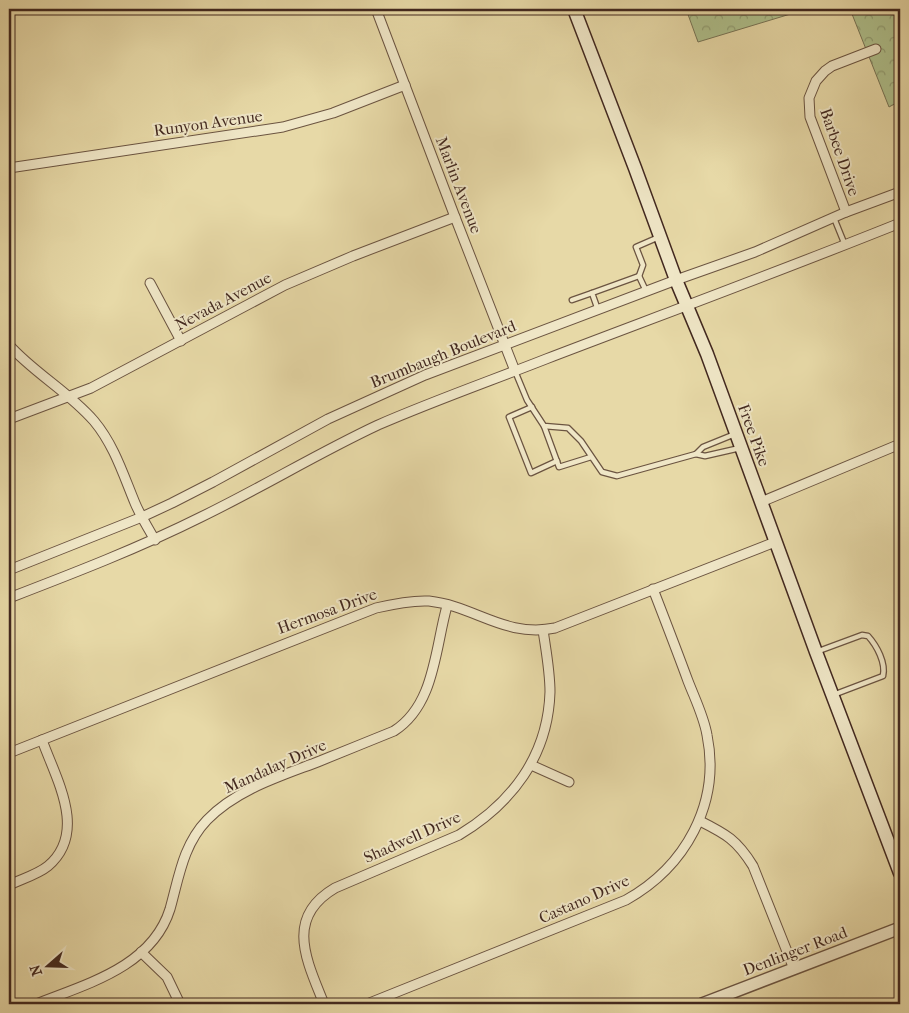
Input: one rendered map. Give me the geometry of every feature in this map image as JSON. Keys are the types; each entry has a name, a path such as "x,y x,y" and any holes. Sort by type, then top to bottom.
{"main road":[{"name":"Free Pike","path":"574,9 676,280 707,354 832,696 900,873"}],"street":[{"name":"Marlin Avenue","path":"376,9 515,371"},
{"name":"Barbee Drive","path":"846,212 810,117 809,98 816,81 825,71 832,66 876,49"},
{"name":"Runyon Avenue","path":"9,168 283,127 333,113 405,85"},
{"name":"Brumbaugh Boulevard","path":"9,570 142,517 213,482 328,419 368,400 505,345 755,252 846,212 900,192"},
{"name":"Nevada Avenue","path":"9,419 91,388 285,285 353,256 455,217"},
{"path":"9,598 124,554 155,540 324,451 435,401 686,305 766,277 900,223"},
{"path":"150,283 181,341"},
{"path":"9,345 19,356 69,397 95,422 121,465 142,517 155,540"},
{"path":"761,502 900,444"},
{"name":"Hermosa Drive","path":"9,753 376,608 400,602 430,602 471,613 501,625 528,630 543,630 555,628 775,542"},
{"name":"Castano Drive","path":"366,1004 626,900 654,882 681,853 700,821 707,793 710,771 707,735 653,589"},
{"name":"Mandalay Drive","path":"36,1004 104,977 119,969 142,952 154,937 169,911 183,858 189,845 198,830 219,808 234,798 268,781 394,730 410,718 418,709 425,693 447,606"},
{"name":"Shadwell Drive","path":"324,1004 305,956 303,933 308,914 322,895 354,878 433,846 477,824 511,794 530,765 544,732 550,694 548,659 543,630"},
{"path":"9,884 39,872 48,866 57,856 67,834 68,824 64,800 42,740"},
{"path":"530,765 570,782"},
{"path":"700,821 728,836 746,854 753,866 794,969"},
{"name":"Denlinger Road","path":"702,1004 900,928"},
{"path":"142,952 167,977 180,1004"}],"lane":[{"path":"834,218 845,245"},
{"path":"646,292 639,276 643,265 636,247 660,237"},
{"path":"572,300 639,276"},
{"path":"592,293 598,310"},
{"path":"515,371 527,400 544,426 559,467 591,457"},
{"path":"532,407 509,417 531,473 557,461"},
{"path":"544,426 568,428 581,441 602,472 617,476 696,454 706,456 741,447"},
{"path":"696,454 703,447 736,433"},
{"path":"816,652 862,635 868,636 878,651 883,667 883,676 832,696"}],"green space":[{"path":"686,9 807,9 698,42"},
{"path":"850,9 900,9 900,101 889,107"}]}
